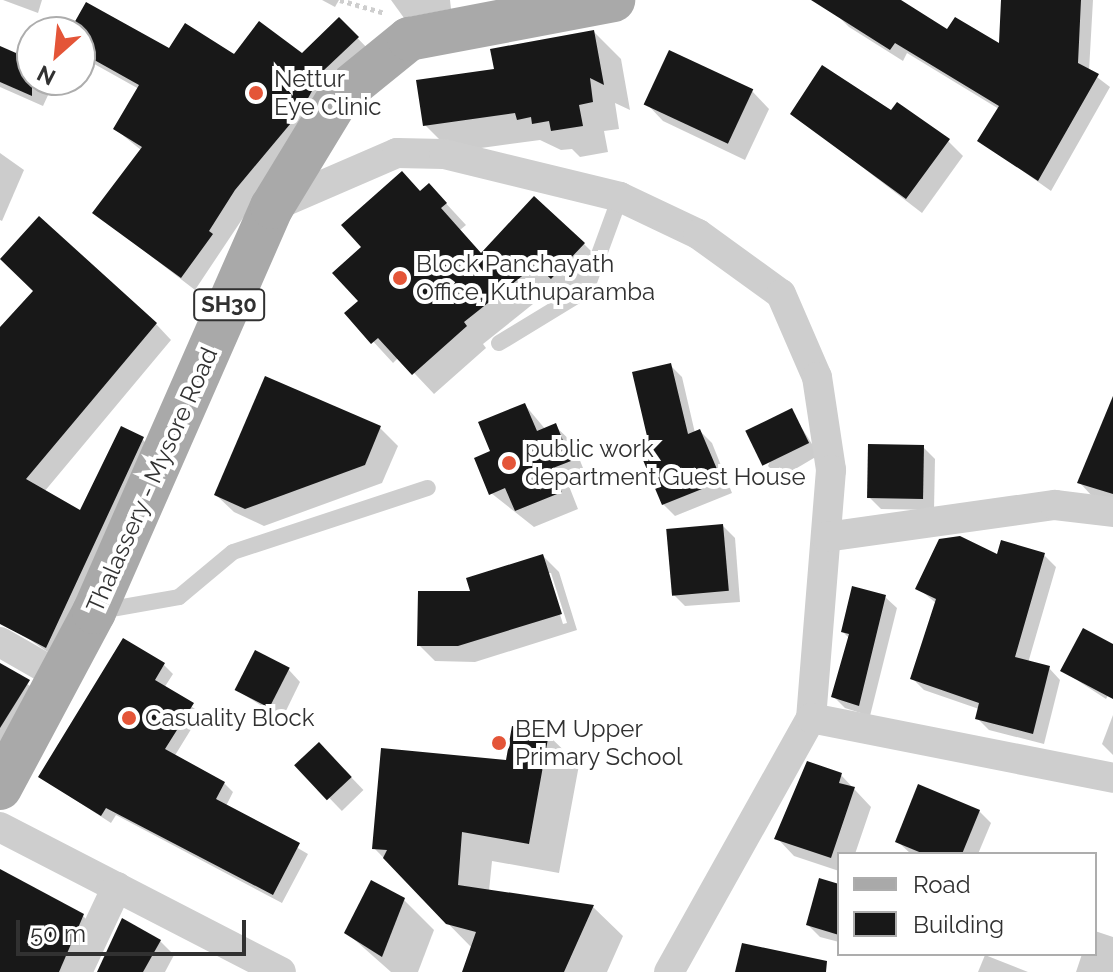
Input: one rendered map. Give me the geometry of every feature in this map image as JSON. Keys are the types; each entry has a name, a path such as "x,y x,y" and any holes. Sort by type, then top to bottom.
{"main road":[{"name":"Thalassery - Mysore Road","path":"0,788 94,612 272,207 326,113 390,50 430,32 613,0"}],"street":[{"path":"272,207 397,153 444,154 620,197 698,234 781,294 817,377 831,470 811,718 669,972"},
{"path":"826,537 1055,505 1113,512"},
{"path":"0,642 61,677"},
{"path":"811,718 1113,778"},
{"path":"0,827 281,972"},
{"path":"77,972 117,887"}],"lane":[{"path":"499,343 586,290 620,197"},
{"path":"94,612 179,597 233,552 428,488"}],"building":[{"path":"811,0 901,0 947,29 955,17 999,43 1001,0 1081,0 1078,63 1099,74 1038,181 977,141 999,106 895,43 890,50"},
{"path":"86,2 169,48 185,23 234,54 259,21 302,53 339,17 359,37 323,71 301,111 235,190 209,231 213,234 181,278 92,213 142,147 113,129 139,85 96,61 96,16 78,16"},
{"path":"594,30 604,85 590,78 593,102 579,105 583,126 551,131 549,121 532,124 531,117 517,120 515,113 423,126 416,80 494,69 490,49"},
{"path":"0,46 16,53 16,89 0,82"},
{"path":"669,50 753,89 728,144 644,104"},
{"path":"822,65 891,110 897,102 950,139 906,199 790,114"},
{"name":"Block Panchayath Office, Kuthuparamba","path":"402,171 420,191 429,183 447,203 441,208 481,253 534,196 585,243 551,279 536,265 464,322 467,326 412,375 378,338 371,344 344,313 358,301 332,273 361,247 341,225"},
{"path":"39,216 157,323 26,479 80,510 121,426 144,437 46,648 0,624 0,327 33,291 0,259"},
{"path":"671,363 688,434 700,429 722,481 662,505 640,453 650,449 632,372"},
{"path":"265,376 381,426 365,465 245,509 214,495"},
{"path":"1113,396 1113,494 1077,483"},
{"path":"525,403 537,431 556,423 571,461 553,468 562,492 515,511 505,488 489,495 474,458 490,451 478,422"},
{"path":"792,408 809,443 762,466 745,431"},
{"path":"868,444 924,445 923,499 867,498"},
{"path":"723,524 729,591 672,596 666,529"},
{"path":"960,536 997,554 1001,540 1045,553 1015,657 1050,666 1033,734 975,719 979,703 910,679 936,599 915,589 939,539"},
{"path":"543,554 562,614 458,646 417,646 418,591 470,591 466,578"},
{"path":"852,586 886,595 859,706 831,697 849,634 841,632"},
{"path":"1083,628 1113,644 1113,699 1060,671"},
{"path":"123,638 165,663 155,680 194,703 165,749 225,782 216,799 300,843 273,895 106,808 101,816 38,777"},
{"path":"255,650 290,668 269,708 235,690"},
{"path":"0,663 30,680 0,728"},
{"path":"512,726 549,733 529,844 462,832 458,885 594,905 564,972 462,972 476,932 446,924 383,858 387,850 372,849 381,748 506,760"},
{"path":"319,742 352,777 327,800 294,765"},
{"path":"807,761 842,773 839,783 855,787 831,858 774,839"},
{"path":"918,784 980,810 963,852 919,852 895,842"},
{"path":"0,869 84,914 59,972 0,972"},
{"path":"819,878 837,883 837,934 806,925"},
{"path":"371,880 405,898 382,957 344,933"},
{"path":"122,918 161,940 143,972 97,972"},
{"path":"742,943 827,961 826,972 735,972"}],"place":[{"name":"Nettur Eye Clinic","path":"256,93"},
{"name":"Block Panchayath Office, Kuthuparamba","path":"400,278"},
{"name":"public work department Guest House","path":"509,463"},
{"name":"Casuality Block","path":"129,718"},
{"name":"BEM Upper Primary School","path":"499,743"}]}
